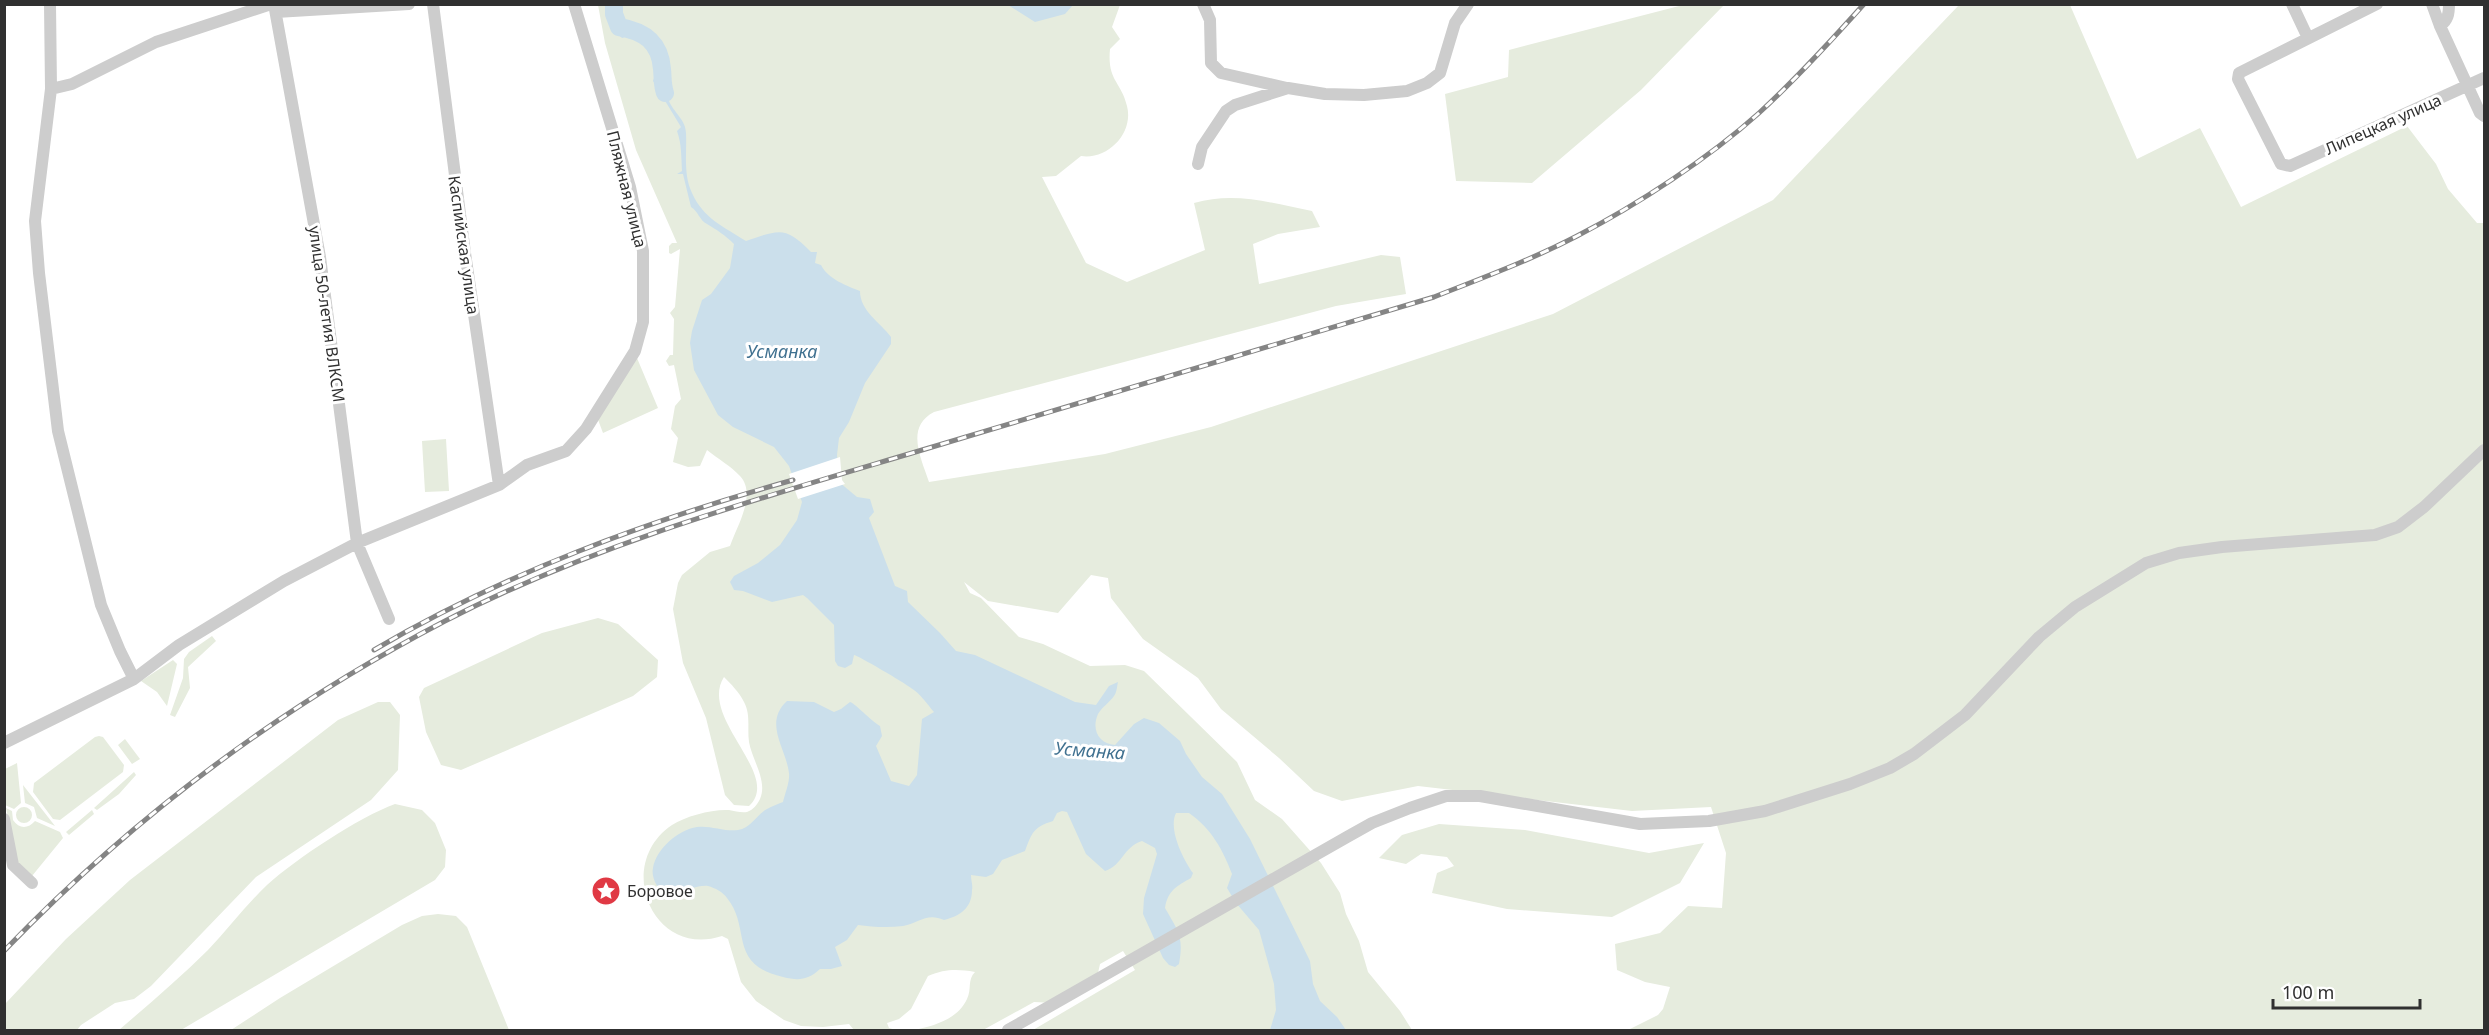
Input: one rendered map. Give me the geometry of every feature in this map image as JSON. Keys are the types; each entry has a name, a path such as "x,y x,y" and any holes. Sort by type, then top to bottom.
{"street":[{"path":"50,4 51,89 35,222 58,431 101,606 134,679"},
{"path":"51,89 72,84 156,42 274,7 409,4"},
{"name":"Каспийская улица","path":"433,4 465,253 500,485"},
{"name":"Пляжная улица","path":"4,743 134,679 179,645 284,581 357,543 500,485 526,465 566,451 586,429 635,351 643,322 643,251 634,208 574,4"},
{"path":"1203,4 1210,20 1211,63 1221,73 1325,94 1364,95 1407,91 1428,83 1440,73 1455,23 1468,4"},
{"path":"2292,4 2308,38 2377,4"},
{"path":"2432,4 2480,113 2484,116"},
{"path":"2440,26 2450,14 2449,4"},
{"name":"улица 50-летия ВЛКСМ","path":"274,7 320,257 357,543 390,619"},
{"name":"Липецкая улица","path":"2308,38 2239,73 2238,79 2281,164 2290,166 2484,78"},
{"path":"1198,164 1202,147 1226,111 1235,105 1288,88"},
{"path":"1008,1030 1372,824 1446,796 1480,796 1640,824 1709,821 1754,813 1850,784 1890,768 1914,754 1965,715 2039,638 2074,607 2146,563 2179,553 2222,547 2375,535 2398,527 2424,507 2484,450"},
{"path":"4,819 13,865 32,883"}],"shaded area":[{"path":"598,5 1120,5 1112,27 1120,39 1110,49 1110,60 1112,75 1127,106 1127,126 1123,135 1117,143 1101,154 1081,156 1056,176 1042,177 1086,263 1127,282 1205,250 1194,203 1224,198 1267,202 1312,211 1320,227 1278,234 1253,244 1259,284 1381,255 1400,257 1406,294 1336,306 934,412 925,418 918,434 919,453 929,482 1105,454 1211,427 1553,314 1773,200 1959,5 2070,5 2137,159 2200,128 2241,207 2407,126 2436,164 2448,189 2477,223 2484,223 2484,1030 1628,1030 1658,1015 1663,1009 1670,987 1645,982 1617,970 1615,944 1660,933 1688,906 1722,908 1726,853 1711,807 1632,811 1418,786 1342,801 1314,791 1221,709 1198,678 1143,639 1111,598 1108,578 1091,575 1058,613 988,601 964,582 970,593 981,598 1019,637 1043,644 1090,666 1125,665 1144,671 1237,762 1255,800 1282,819 1321,863 1340,893 1346,914 1359,941 1368,972 1400,1011 1412,1030 1033,1030 1135,970 1123,951 1100,964 1098,973 1054,1003 1034,1002 983,1030 914,1030 952,1017 963,1006 975,972 962,970 951,970 928,976 911,1009 899,1019 887,1023 889,1028 896,1030 854,1030 849,1024 823,1027 801,1026 784,1020 756,1001 741,982 728,939 722,936 697,939 676,934 660,921 649,904 644,883 646,862 655,842 672,825 707,812 729,810 747,812 755,807 762,792 759,770 749,742 746,707 742,698 724,677 719,693 722,710 729,728 749,762 756,779 757,793 749,806 734,805 725,795 706,718 683,663 673,609 678,583 682,575 710,552 730,546 744,510 747,492 740,476 707,450 700,466 688,467 673,462 678,438 671,429 675,406 681,399 674,365 669,366 666,361 670,355 673,355 674,319 670,313 675,307 680,249 669,253 669,246 677,243 636,150 605,43"},
{"path":"1683,5 1724,5 1641,90 1532,183 1456,181 1445,94 1508,77 1509,50"},
{"path":"637,358 658,408 603,433 597,417"},
{"path":"446,439 449,491 425,492 422,441"},
{"path":"598,618 618,624 658,660 657,677 633,696 461,770 441,765 426,732 419,697 424,688 542,633"},
{"path":"212,636 216,641 188,667 190,688 175,717 170,715 183,678 184,659 189,652"},
{"path":"173,660 177,664 167,706 157,692 141,681"},
{"path":"378,702 390,702 400,715 398,770 371,800 256,877 151,986 134,999 115,1003 77,1030 5,1030 5,1004 66,939 130,880 338,720"},
{"path":"99,736 103,737 124,765 123,772 60,820 53,819 33,792 34,783"},
{"path":"125,739 140,759 132,764 118,745"},
{"path":"17,763 21,803 14,809 5,805 5,769"},
{"path":"134,772 136,775 119,794 97,810 94,808"},
{"path":"23,785 55,826 37,818 34,807 25,803"},
{"path":"395,804 422,810 435,823 446,850 445,867 435,880 181,1030 119,1030 197,960 259,893 279,875 346,828"},
{"path":"21,807 27,807 32,815 30,821 21,823 16,818 16,812"},
{"path":"6,808 12,811 13,820 18,825 27,827 35,821 60,832 63,838 32,876 17,862"},
{"path":"92,810 94,814 69,835 66,832"},
{"path":"1439,824 1525,830 1649,853 1704,843 1680,883 1612,917 1507,909 1432,893 1437,873 1454,866 1447,857 1421,854 1406,864 1379,858 1402,835"},
{"path":"438,914 456,916 467,927 509,1030 231,1030 402,925 422,916"}],"water":[{"path":"1073,4 1065,14 1035,22 1008,5"},
{"path":"611,5 618,5 619,18 631,29 650,37 658,49 669,101 685,128 686,171 689,186 702,209 715,221 746,241 781,232 795,237 811,252 817,252 815,263 821,265 828,274 860,291 863,305 891,337 891,344 865,383 849,422 839,438 837,455 839,482 857,497 870,499 874,512 869,518 895,586 907,591 908,602 956,651 975,655 1075,702 1096,705 1109,686 1118,682 1115,694 1100,711 1096,720 1096,731 1105,742 1115,745 1134,724 1144,718 1159,723 1180,741 1202,777 1222,794 1250,839 1310,961 1313,984 1320,1001 1337,1017 1346,1030 1270,1030 1276,1010 1274,984 1259,930 1236,903 1227,888 1232,874 1225,856 1204,825 1189,813 1176,813 1174,827 1181,852 1193,873 1191,878 1177,886 1171,893 1165,908 1180,940 1179,964 1175,967 1169,965 1163,958 1143,914 1144,898 1157,854 1155,848 1142,841 1131,847 1116,865 1105,871 1086,854 1067,812 1062,811 1057,813 1053,821 1034,832 1025,851 1002,860 993,874 986,877 971,875 970,902 960,913 944,920 933,917 903,926 858,925 847,940 835,947 842,966 820,969 803,979 783,977 754,964 743,944 734,910 719,890 708,886 672,893 659,889 653,875 655,861 663,847 676,836 697,827 743,829 763,812 783,802 789,773 776,727 780,709 787,701 814,702 834,712 850,702 853,703 880,726 882,736 876,746 891,781 909,786 917,775 922,719 934,712 914,690 857,656 854,655 852,664 845,668 838,666 835,661 834,625 803,595 772,602 734,590 730,582 734,576 758,563 780,545 797,520 802,502 789,466 774,447 733,427 718,415 694,370 690,343 692,331 702,300 711,294 730,268 734,244 705,223 691,207 683,174 677,174 682,171 681,146 677,131 681,127 653,81 659,70 658,62 647,44 634,34 622,38 615,31"}],"pier":[{"path":"840,457 842,480 845,484 798,499 789,474"}],"waterway":[{"name":"Усманка","path":"614,4 614,14 619,27 636,31 654,45 661,60 665,93"}],"railway":[{"path":"4,951 104,855 211,768 325,690 445,621 558,569 674,526 793,488 1434,297 1524,261 1560,245 1624,210 1672,180 1718,147 1786,87 1864,4"},
{"path":"374,650 424,622 526,573 684,513 793,480"}],"place":[{"name":"Боровое","path":"606,891"}]}
